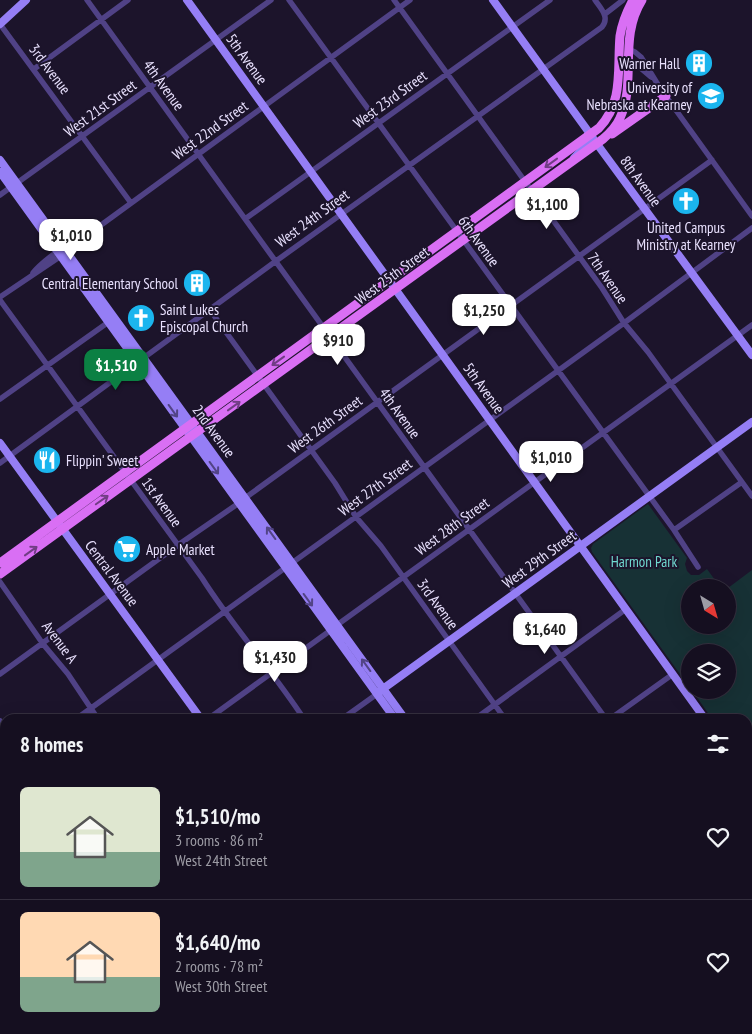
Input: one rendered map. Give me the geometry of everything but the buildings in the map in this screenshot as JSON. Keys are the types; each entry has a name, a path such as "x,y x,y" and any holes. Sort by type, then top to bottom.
{"main road":[{"path":"624,48 622,26 633,0"},
{"path":"627,66 622,56 642,0"},
{"name":"West 25th Street","path":"60,525 125,472 600,128 611,113 617,91 618,66 624,48"},
{"name":"West 25th Street","path":"60,525 131,480 600,142 614,128 625,105 627,66"},
{"path":"600,142 666,96"},
{"path":"0,563 60,525"},
{"path":"0,574 60,525"}],"street":[{"path":"0,24 26,0"},
{"name":"4th Avenue","path":"87,0 602,714"},
{"path":"34,69 128,0"},
{"name":"5th Avenue","path":"187,0 702,714"},
{"name":"West 21st Street","path":"0,196 272,0"},
{"name":"6th Avenue","path":"289,0 674,530 698,567"},
{"name":"7th Avenue","path":"394,0 578,258 602,288 624,323 671,384 752,496"},
{"name":"West 22nd Street","path":"0,298 32,274 40,265 63,252 97,228 410,0"},
{"path":"493,0 593,138 577,153 571,163"},
{"name":"West 23rd Street","path":"245,219 550,0"},
{"path":"595,0 605,14"},
{"name":"West 24th Street","path":"0,463 276,261 602,27 606,21 605,14 623,0"},
{"name":"3rd Avenue","path":"0,24 131,203"},
{"path":"624,48 635,52 641,57 655,81 752,216"},
{"path":"627,66 638,66 655,81"},
{"name":"8th Avenue","path":"600,142 644,209 752,355"},
{"name":"2nd Avenue","path":"0,160 2,171 63,252 380,691 401,714"},
{"name":"West 26th Street","path":"0,674 712,160"},
{"name":"West 27th Street","path":"83,714 624,323 752,228"},
{"name":"1st Avenue","path":"0,298 224,612 272,673 301,714"},
{"name":"3rd Avenue","path":"210,310 311,450 356,517 403,577 502,714"},
{"path":"0,399 112,320"},
{"name":"West 28th Street","path":"215,714 752,325"},
{"name":"West 29th Street","path":"349,714 752,422"},
{"name":"Central Avenue","path":"0,443 197,714"},
{"path":"674,530 742,482"},
{"name":"Avenue A","path":"0,582 43,644 68,674 94,714"},
{"path":"482,714 626,609"},
{"path":"617,714 673,674"},
{"name":"2nd Avenue","path":"380,691 392,714"}],"green space":[{"name":"Harmon Park","path":"648,504 687,558 685,564 687,571 691,575 699,575 707,569 714,579 681,579 681,634 736,634 736,582 752,570 752,714 709,714 698,699 736,699 736,644 681,644 681,676 591,548 593,544"}],"place":[{"name":"Warner Hall","path":"699,63"},
{"name":"University of Nebraska at Kearney","path":"711,96"},
{"name":"United Campus Ministry at Kearney","path":"686,201"},
{"name":"Central Elementary School","path":"197,283"},
{"name":"Saint Lukes Episcopal Church","path":"141,318"},
{"name":"Flippin' Sweet","path":"47,460"},
{"name":"Apple Market","path":"127,549"}]}
